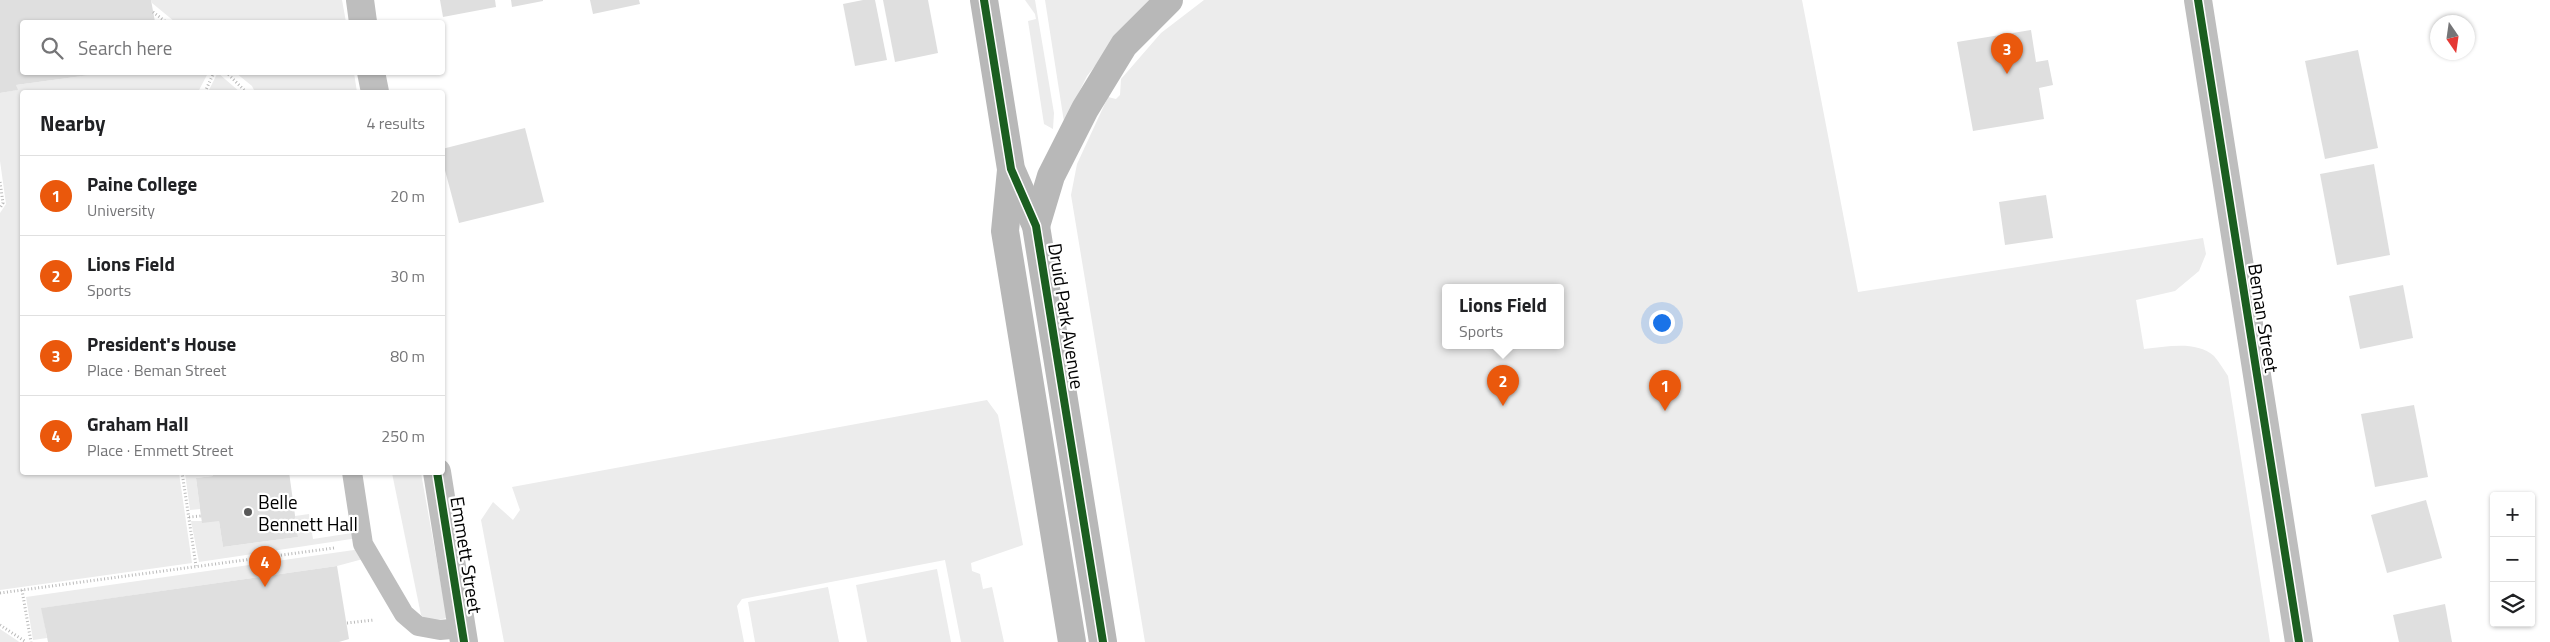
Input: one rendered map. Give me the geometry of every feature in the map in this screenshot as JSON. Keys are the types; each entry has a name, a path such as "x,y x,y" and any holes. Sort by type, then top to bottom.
{"street":[{"path":"360,0 363,20"},
{"name":"Druid Park Avenue","path":"984,0 1011,169 1005,231 1072,642"},
{"path":"1036,226 1051,176 1062,149 1085,109 1124,45 1169,0"},
{"name":"Beman Street","path":"2198,0 2299,642"},
{"path":"372,75 375,90"},
{"name":"Druid Park Avenue","path":"1011,169 1036,226 1103,642"},
{"name":"Emmett Street","path":"437,475 463,635"}],"lane":[{"path":"352,475 363,544 404,614 418,626 463,635"}],"path":[{"path":"153,12 163,20"},
{"path":"205,90 212,75"},
{"path":"229,75 244,90"},
{"path":"0,182 3,203 0,208"},
{"path":"182,475 196,566"},
{"path":"189,517 201,516"},
{"path":"0,593 363,544"},
{"path":"22,590 31,642"},
{"path":"0,625 26,642"}],"shaded area":[{"path":"151,0 342,0 346,20 173,20 152,3"},
{"path":"1025,0 1035,0 1054,113 1053,129 1044,124 1028,21 1036,19 1035,14"},
{"path":"1045,0 1154,0 1087,76 1064,122"},
{"path":"1204,0 1802,0 1858,292 2203,238 2206,254 2199,271 2175,291 2136,300 2144,349 2171,346 2199,348 2214,356 2228,376 2270,642 1145,642 1071,195 1077,164 1108,97 1116,99 1120,95 1121,79 1161,33"},
{"path":"89,75 207,75 199,90 20,90 20,475 179,475 192,563 0,590 0,213 6,204 0,161 0,93 17,90 16,85"},
{"path":"216,75 220,75 238,90 209,90"},
{"path":"238,75 354,75 357,90 254,90"},
{"path":"987,400 998,415 1023,545 971,563 972,571 980,574 983,589 992,587 1004,642 961,642 945,560 742,599 737,606 744,642 504,642 481,520 493,502 513,520 520,510 512,487"},
{"path":"185,475 213,475 196,478 200,509 190,510"},
{"path":"392,475 421,475 447,618 428,622 421,615"},
{"path":"309,514 313,539 352,533 358,538 199,562 191,521 219,521 223,547 298,537 295,516"},
{"path":"361,549 363,559 337,566 42,608 47,638 33,640 26,597"},
{"path":"937,569 951,642 867,642 856,585"},
{"path":"828,587 839,642 755,642 748,602"},
{"path":"0,629 18,641 19,642 0,642"}],"building":[{"path":"0,0 151,0 155,20 20,20 20,75 90,75 16,85 18,90 0,93"},
{"path":"440,0 495,0 496,7 443,17"},
{"path":"511,0 543,0 543,1 512,7"},
{"path":"590,0 639,0 640,4 593,14"},
{"path":"875,0 887,60 855,66 843,4"},
{"path":"883,0 928,0 938,53 895,62"},
{"path":"2031,30 2036,62 2048,60 2053,85 2039,88 2044,119 1973,131 1957,42"},
{"path":"2358,50 2378,148 2325,159 2305,61"},
{"path":"525,128 544,202 459,223 445,170 445,148"},
{"path":"2374,164 2390,255 2337,265 2320,174"},
{"path":"2046,195 2053,238 2005,245 1999,202"},
{"path":"2403,285 2413,338 2360,349 2349,296"},
{"path":"2414,405 2428,477 2375,487 2361,414"},
{"name":"Belle Bennett Hall","path":"289,475 298,537 223,547 219,521 202,523 200,509 196,478"},
{"path":"2426,500 2442,558 2387,573 2371,515"},
{"path":"337,566 349,639 339,642 48,642 41,608"},
{"path":"2445,604 2452,642 2399,642 2393,615"}],"cycle path":[{"path":"984,0 1011,169 1036,226 1103,642"},
{"path":"2198,0 2299,642"},
{"path":"437,475 464,642"}],"place":[{"name":"President's House","path":"2007,74"},
{"name":"Lions Field","path":"1503,406"},
{"name":"Paine College","path":"1665,411"},
{"name":"Belle Bennett Hall","path":"248,512"},
{"name":"Graham Hall","path":"265,587"}]}
